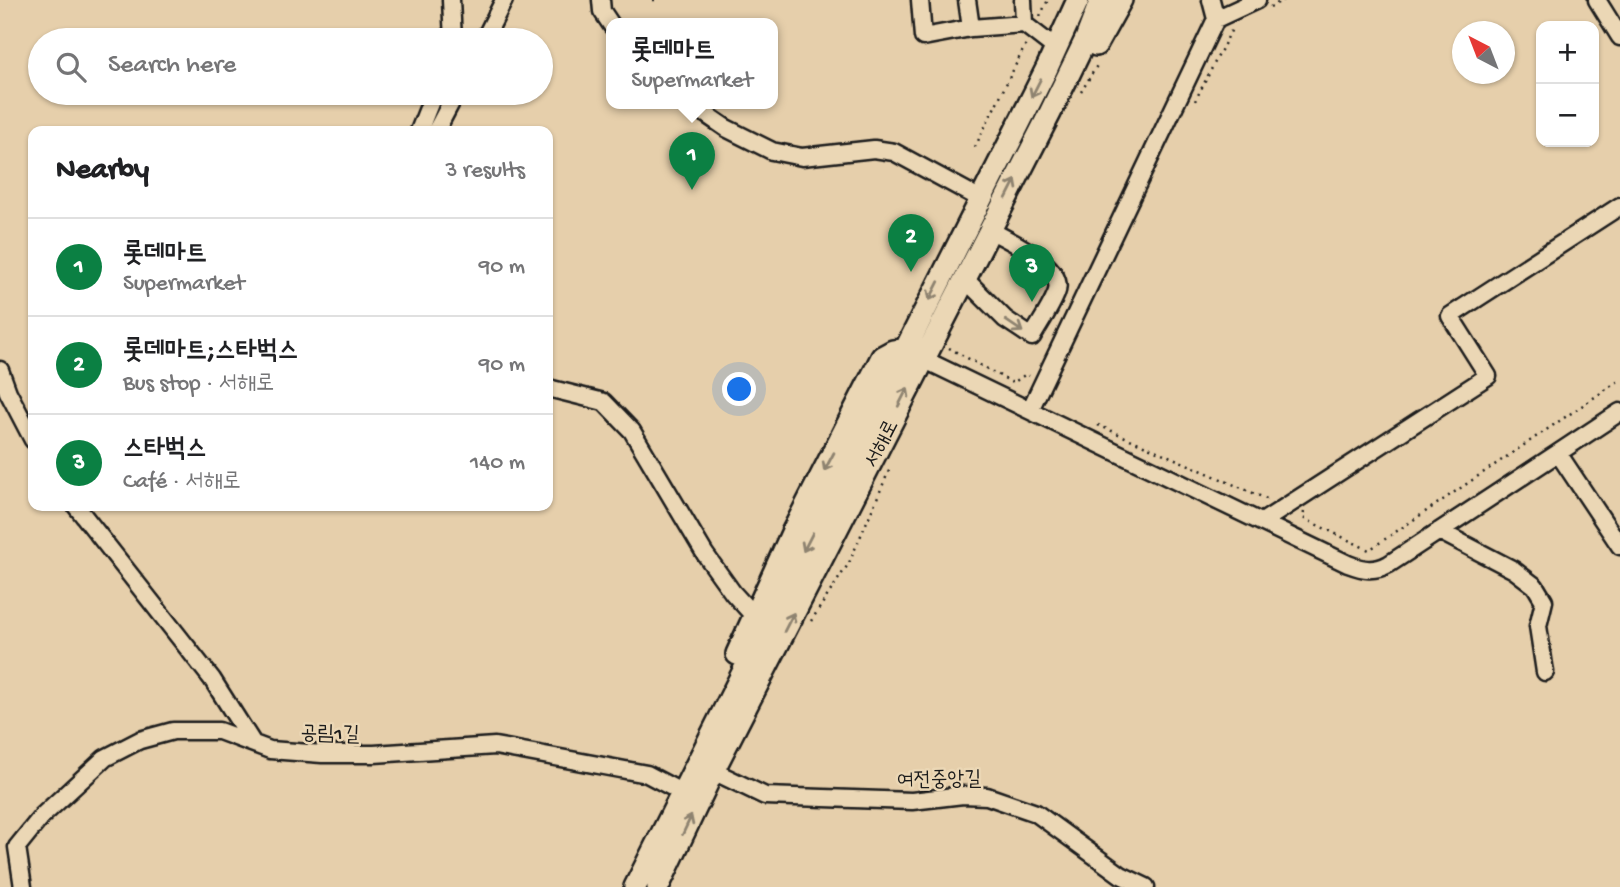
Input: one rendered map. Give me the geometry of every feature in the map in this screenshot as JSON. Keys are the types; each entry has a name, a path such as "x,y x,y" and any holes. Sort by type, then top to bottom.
{"main road":[{"path":"1063,0 1065,26 1073,22 1082,24 1086,39"},
{"name":"서해로","path":"658,887 914,354 981,199 1078,0"},
{"name":"서해로","path":"635,887 681,792 914,354 965,279 1051,113 1101,0"},
{"path":"1051,113 1059,114 1121,0"},
{"path":"681,792 753,615 882,357 893,351 914,354"},
{"path":"666,887 670,862"}],"street":[{"path":"451,0 452,28"},
{"path":"490,28 505,0"},
{"path":"601,0 606,18"},
{"path":"920,0 923,37 971,28 1028,27 1055,48"},
{"path":"967,0 971,28"},
{"path":"1023,0 1028,27"},
{"path":"1211,0 1216,19"},
{"path":"1030,410 1216,19 1257,0"},
{"path":"1597,0 1620,37"},
{"path":"421,126 429,105"},
{"path":"439,126 450,105"},
{"path":"698,109 726,128 772,151 802,157 874,149 894,152 981,199"},
{"path":"1262,522 1488,376 1450,316 1620,205"},
{"path":"965,279 1004,319 1032,337 1058,292 1058,281 1046,263 990,230"},
{"path":"914,354 1366,570 1383,567 1620,412"},
{"path":"0,370 28,430"},
{"path":"553,389 604,402 632,431 705,554 733,593 753,615"},
{"path":"1558,453 1620,546"},
{"path":"80,511 212,679 252,742"},
{"path":"1439,531 1514,570 1535,586 1544,601 1538,626 1545,672"},
{"name":"공림1길","path":"17,847 42,816 106,758 140,740 173,731 219,731 270,750 322,754 374,754 495,746 647,774 681,792"},
{"name":"여전중앙길","path":"713,771 765,796 912,801 963,795 987,796 1036,813 1121,875 1146,887"},
{"path":"0,847 17,847 23,887"}],"path":[{"path":"653,0 660,0"},
{"path":"975,147 1028,27 1048,0"},
{"path":"944,345 1013,383 1026,374 1043,383"},
{"path":"1089,421 1249,492 1271,500 1282,494 1304,508 1303,518 1369,550 1620,380"}],"place":[{"name":"롯데마트","path":"692,190"},
{"name":"롯데마트;스타벅스","path":"911,272"},
{"name":"스타벅스","path":"1032,302"}]}
